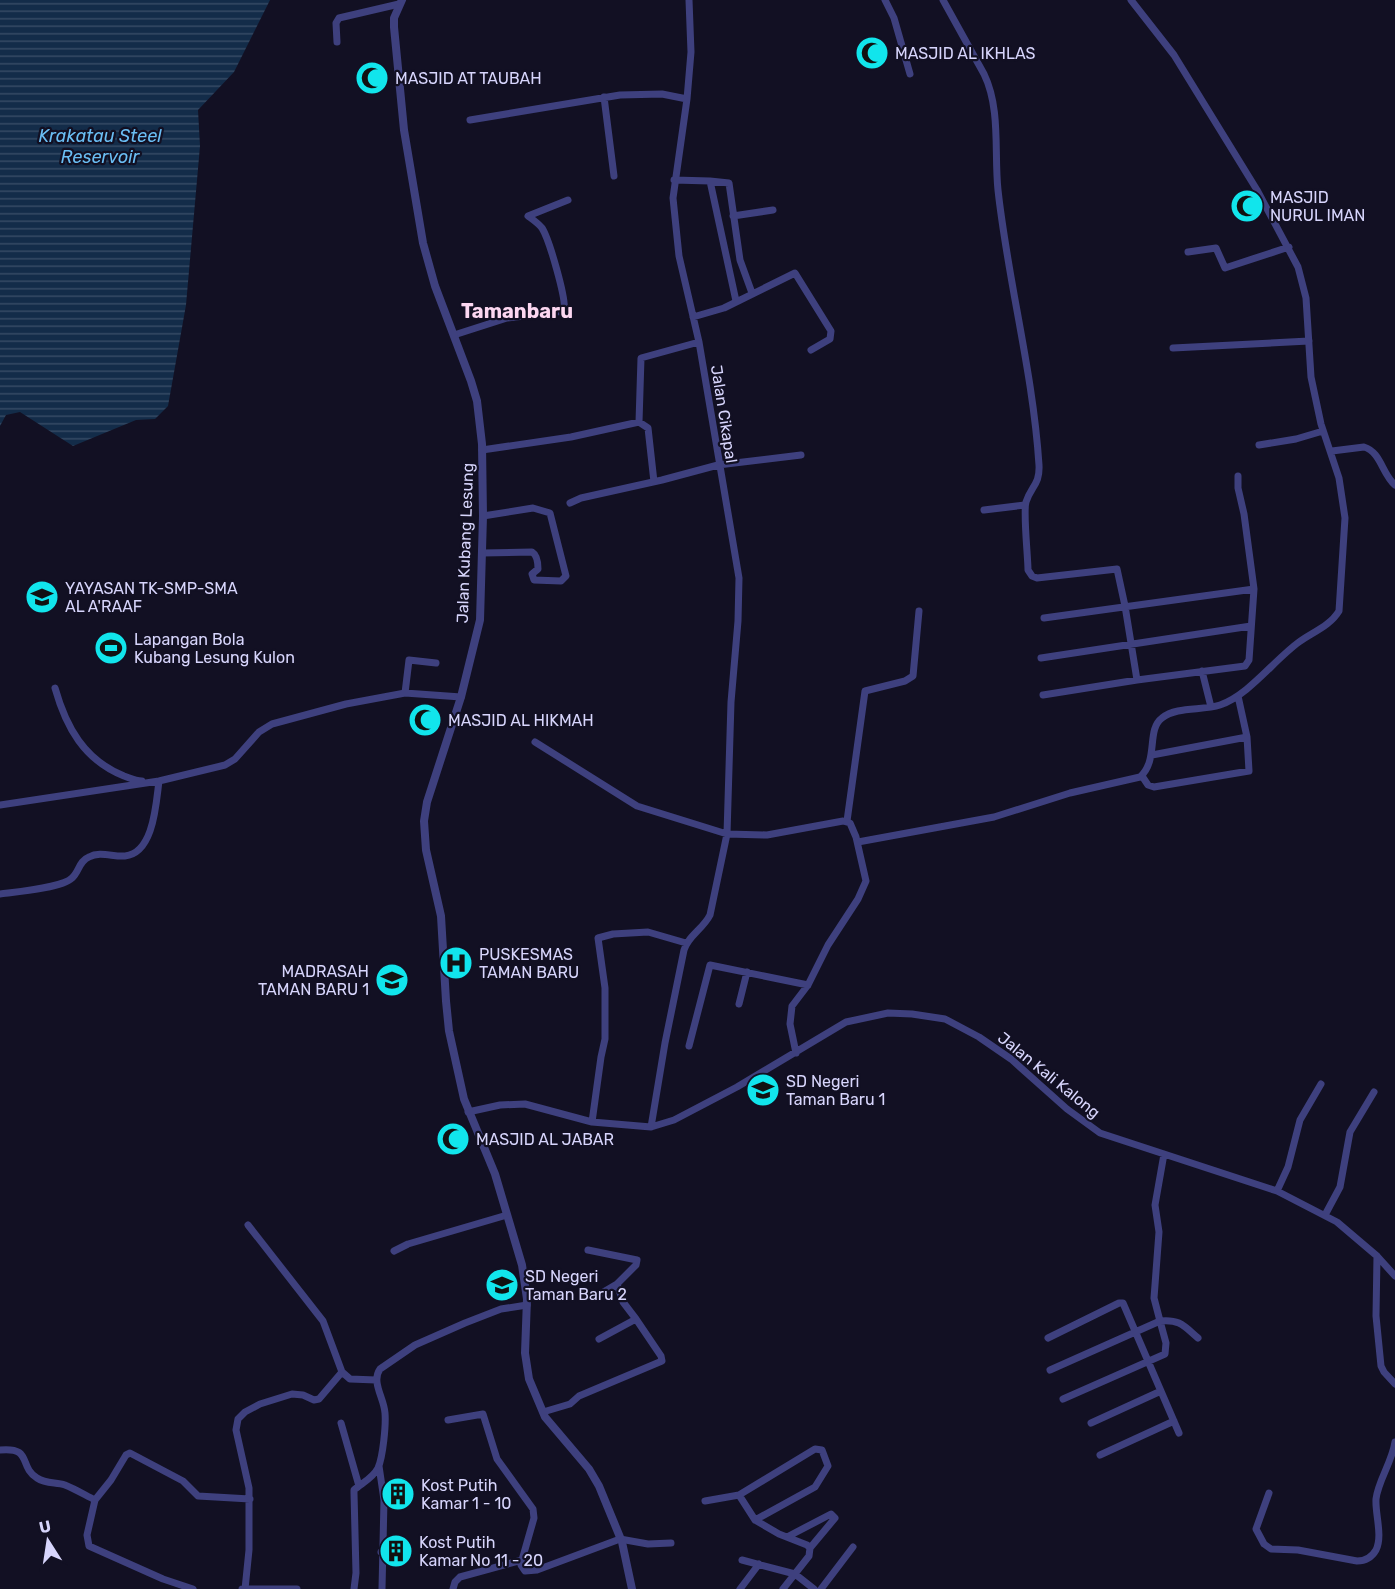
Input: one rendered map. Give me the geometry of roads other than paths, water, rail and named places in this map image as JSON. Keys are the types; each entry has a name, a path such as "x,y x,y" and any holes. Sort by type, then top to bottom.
{"street":[{"name":"Jalan Cikapal","path":"686,944 704,927 710,915 727,834 731,702 736,660 739,578 718,465 699,342 679,255 673,198 691,52 689,0"},
{"path":"885,0 894,18 910,74"},
{"path":"943,0 987,80 993,101 998,190 1029,385 1039,466 1038,482 1025,506 1028,570 1036,578 1118,569 1137,680"},
{"path":"1131,0 1174,56 1257,190 1288,247 1303,282 1311,376 1323,431 1340,478 1345,518 1339,611 1333,620 1298,643 1238,696 1221,705 1172,713 1162,717 1154,732 1152,755 1142,776"},
{"path":"337,42 336,23 339,18 400,2"},
{"name":"Jalan Kubang Lesung","path":"400,2 394,18 394,27 404,130 416,208 430,269 477,401 482,450 480,620 461,697 429,794 424,821 426,850 444,936 447,1015 468,1112 495,1174 522,1265 527,1305 525,1353 529,1379 552,1427 584,1463 608,1504 620,1539 632,1589"},
{"path":"470,120 604,97 662,94 687,99"},
{"path":"604,97 614,176"},
{"path":"674,180 729,183 740,263 752,294"},
{"path":"710,181 736,302"},
{"path":"454,334 507,318 564,311 561,287 549,242 540,226 528,216 568,200"},
{"path":"733,216 773,210"},
{"path":"1188,252 1216,248 1225,268 1288,247"},
{"path":"693,317 724,308 792,274 797,274 831,331 830,339 811,350"},
{"path":"1173,348 1309,341"},
{"path":"639,422 641,358 699,342"},
{"path":"482,450 572,437 639,422 648,428 654,482"},
{"path":"1259,445 1296,439 1323,431"},
{"path":"1332,451 1369,448 1375,453 1389,479 1395,485"},
{"path":"570,503 718,465 801,455"},
{"path":"1043,695 1248,664 1254,589 1238,476"},
{"path":"984,510 1025,506"},
{"path":"482,553 532,552 536,556 538,565 538,569 532,574 534,580 561,581 566,576 550,513 533,508 483,516"},
{"path":"1044,618 1254,589"},
{"path":"847,821 864,691 905,681 913,675 919,611"},
{"path":"1041,658 1251,626"},
{"path":"405,693 410,660 436,663"},
{"path":"1202,671 1211,707"},
{"path":"55,688 61,710 73,732 96,761 114,772 138,781 159,781"},
{"path":"0,805 159,781 230,763 259,732 272,724 346,704 405,693 461,697"},
{"path":"1142,776 1148,785 1154,787 1248,772 1250,770 1247,737 1238,696"},
{"path":"1152,755 1247,737"},
{"path":"535,742 637,806 727,834 767,835 847,821"},
{"path":"858,842 994,816 1070,793 1142,776"},
{"path":"0,894 65,882 75,876 85,858 94,855 127,856 135,853 147,841 159,781"},
{"path":"796,1053 789,1014 795,1000 808,985 828,945 858,898 866,881 858,842 852,826 847,821"},
{"path":"592,1122 605,1039 605,988 598,938 648,932 686,944 665,1043 651,1127"},
{"path":"689,1046 709,965 714,964 808,985"},
{"path":"739,1004 747,972"},
{"name":"Jalan Kali Kalong","path":"468,1112 500,1104 525,1104 592,1122 651,1127 674,1120 796,1053 846,1022 888,1013 945,1019 979,1037 1011,1059 1100,1133 1278,1191 1325,1215 1351,1233 1395,1276"},
{"path":"1278,1191 1288,1167 1300,1120 1321,1084"},
{"path":"1325,1215 1340,1187 1350,1132 1374,1092"},
{"path":"1063,1399 1149,1362 1165,1354 1167,1350 1154,1298 1159,1232 1155,1205 1164,1154"},
{"path":"394,1251 419,1241 507,1215"},
{"path":"248,1225 323,1321 342,1372 350,1379 376,1380"},
{"path":"588,1250 637,1260 636,1265 617,1284 595,1297"},
{"path":"1377,1256 1376,1316 1381,1366 1395,1384"},
{"path":"543,1412 570,1404 579,1396 661,1362 661,1356 623,1302 617,1284"},
{"path":"1048,1338 1119,1303 1126,1306 1179,1433"},
{"path":"382,1589 381,1552 384,1500 379,1466 386,1412 376,1374 380,1369 432,1337 492,1312 527,1305"},
{"path":"599,1339 636,1319"},
{"path":"1050,1370 1161,1321 1180,1322 1198,1338"},
{"path":"297,1589 244,1589 249,1550 250,1499 236,1430 238,1419 245,1412 260,1404 292,1394 303,1395 314,1400 319,1399 342,1372"},
{"path":"1090,1424 1161,1391"},
{"path":"448,1419 483,1414 497,1459 533,1509 534,1518 522,1560 522,1569 530,1572 620,1539 648,1544 671,1543"},
{"path":"1100,1455 1174,1420"},
{"path":"341,1423 359,1486"},
{"path":"1269,1493 1256,1529 1264,1544 1271,1549 1298,1550 1357,1562 1365,1561 1372,1555 1378,1544 1376,1497 1393,1456 1395,1442"},
{"path":"705,1501 739,1495 815,1449 822,1450 828,1466 818,1485 755,1520"},
{"path":"0,1450 18,1451 24,1455 35,1477 64,1485 95,1500"},
{"path":"193,1589 163,1579 89,1546 87,1536 95,1500 111,1480 126,1455 130,1453 183,1481 198,1496 250,1499"},
{"path":"354,1589 356,1573 354,1493 375,1473 379,1466"},
{"path":"739,1495 755,1520 810,1548"},
{"path":"783,1589 809,1556 810,1548 836,1518 831,1514 787,1537"},
{"path":"821,1589 853,1547"},
{"path":"381,1552 397,1554"},
{"path":"453,1589 460,1576 522,1560"},
{"path":"742,1560 795,1574 813,1589"},
{"path":"740,1589 759,1564"}],"water":[{"name":"Krakatau Steel Reservoir","path":"0,0 270,0 234,72 198,110 200,146 186,305 168,406 155,419 136,420 73,446 20,412 6,415 0,426"}],"place":[{"name":"MASJID AL IKHLAS","path":"872,53"},
{"name":"MASJID AT TAUBAH","path":"372,78"},
{"name":"MASJID NURUL IMAN","path":"1247,206"},
{"name":"YAYASAN TK-SMP-SMA AL A'RAAF","path":"42,597"},
{"name":"Lapangan Bola Kubang Lesung Kulon","path":"111,648"},
{"name":"MASJID AL HIKMAH","path":"425,720"},
{"name":"PUSKESMAS TAMAN BARU","path":"456,963"},
{"name":"MADRASAH TAMAN BARU 1","path":"392,980"},
{"name":"SD Negeri Taman Baru 1","path":"763,1090"},
{"name":"MASJID AL JABAR","path":"453,1139"},
{"name":"SD Negeri Taman Baru 2","path":"502,1285"},
{"name":"Kost Putih Kamar 1 - 10","path":"398,1494"},
{"name":"Kost Putih Kamar No 11 - 20","path":"396,1551"}],"district":[{"name":"Tamanbaru","path":"517,311"}]}
